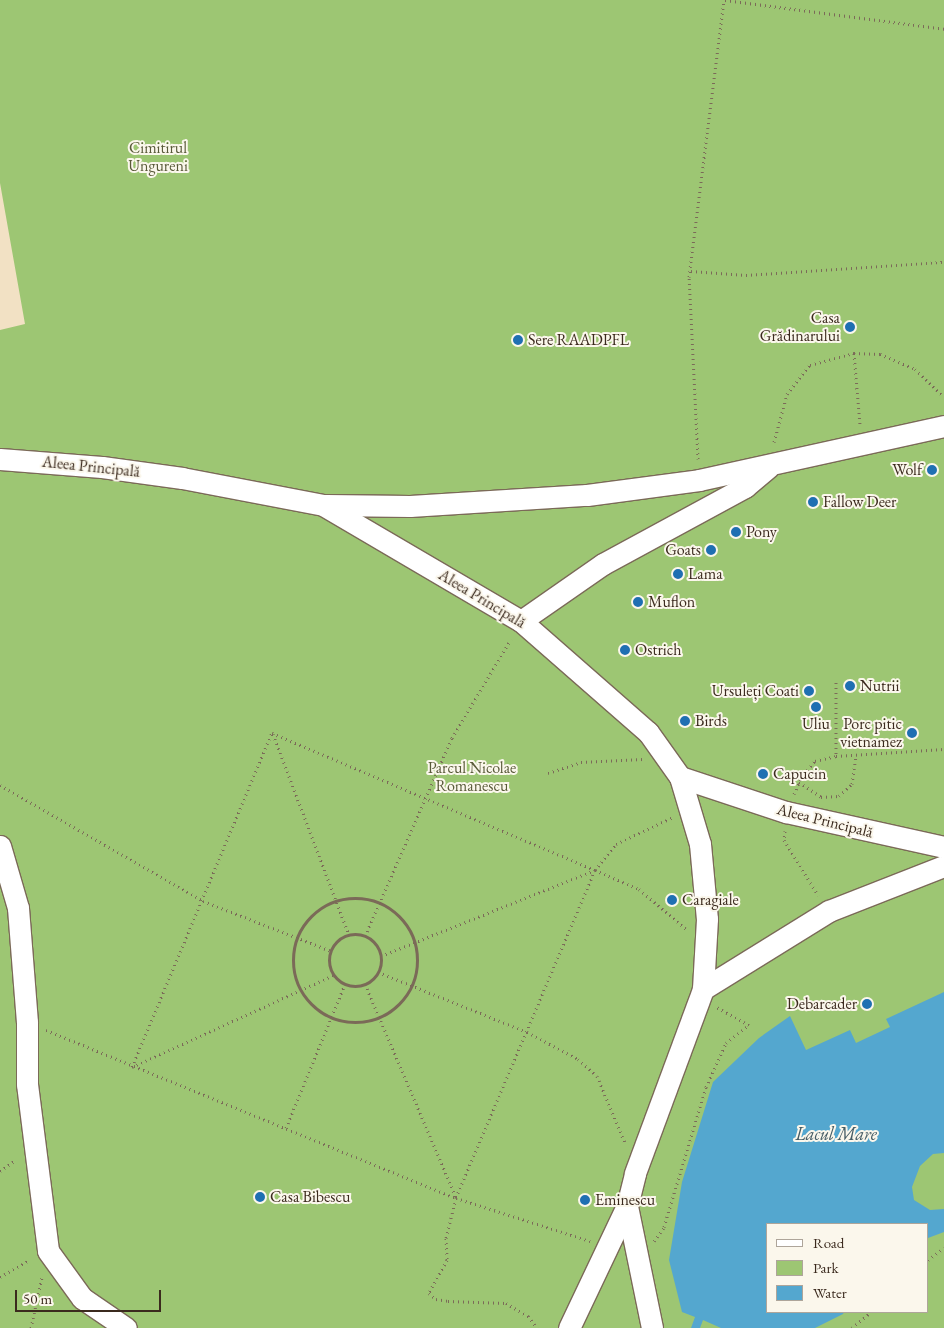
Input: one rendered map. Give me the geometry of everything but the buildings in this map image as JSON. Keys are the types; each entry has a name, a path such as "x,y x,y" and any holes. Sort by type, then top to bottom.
{"street":[{"path":"323,505 410,506 587,495 699,480 944,426"},
{"name":"Aleea Principală","path":"0,459 102,467 182,478 323,505 521,620 648,732 680,777 786,812 944,847"},
{"path":"521,620 603,564 745,487 771,465"},
{"path":"569,1328 627,1206 635,1173 701,994 706,943 700,844 687,808 680,777"},
{"path":"0,846 18,908 27,1022 27,1084 48,1251 82,1298 126,1328"},
{"path":"701,994 830,911 944,866"},
{"path":"627,1206 652,1328"}],"path":[{"path":"699,480 690,324 691,271 724,0 944,29"},
{"path":"691,271 746,275 944,262"},
{"path":"854,353 862,445"},
{"path":"771,465 787,394 810,365 854,353 880,354 915,369 944,397"},
{"path":"365,936 424,797 452,738 521,620"},
{"path":"836,682 836,756"},
{"path":"272,734 639,889 669,918 706,943"},
{"path":"132,1067 272,734"},
{"path":"272,734 349,935"},
{"path":"830,911 784,840 786,812 799,782 815,761 836,756 944,749"},
{"path":"799,782 821,797 839,796 852,784 856,756"},
{"path":"548,774 581,762 666,758"},
{"path":"0,785 203,901 298,936 331,951"},
{"path":"537,1328 528,1316 506,1303 448,1301 436,1299 429,1293 447,1260 446,1238 456,1198 595,870 616,844 659,826 687,808"},
{"path":"381,956 595,870"},
{"path":"357,898 379,903 404,922 414,942 417,967 411,986 395,1008 380,1017 364,1022 331,1018 315,1008 299,988 293,966 298,936 308,919 336,901 357,898"},
{"path":"349,935 365,936 372,941 381,956 378,972 365,984 345,984 334,975 330,968 331,951 335,944 349,935"},
{"path":"378,972 527,1032 578,1059 597,1076 613,1108 635,1173"},
{"path":"132,1067 299,988 334,975"},
{"path":"286,1128 345,984"},
{"path":"365,984 456,1198"},
{"path":"640,1263 664,1228 706,1086 726,1043 749,1025 701,994"},
{"path":"27,1022 132,1067 456,1198 607,1246"},
{"path":"929,1259 944,1248"},
{"path":"0,1277 48,1251"},
{"path":"31,1328 48,1251"},
{"path":"852,1328 870,1313"}],"green space":[{"name":"Parcul Nicolae Romanescu","path":"0,0 944,0 944,1328 0,1328 0,330 25,324 0,183"}],"water":[{"name":"Lacul Mare","path":"944,992 944,1153 933,1154 920,1166 912,1187 914,1200 930,1210 944,1209 944,1232 929,1238 929,1223 766,1223 766,1313 843,1314 815,1328 721,1328 703,1320 700,1328 691,1328 695,1317 682,1312 669,1260 682,1182 713,1082 759,1038 790,1016 806,1050 850,1030 856,1043 890,1027 886,1019"}],"place":[{"name":"Casa Grădinarului","path":"850,327"},
{"name":"Sere RAADPFL","path":"518,340"},
{"name":"Wolf","path":"932,470"},
{"name":"Fallow Deer","path":"813,502"},
{"name":"Pony","path":"736,532"},
{"name":"Goats","path":"711,550"},
{"name":"Lama","path":"678,574"},
{"name":"Muflon","path":"638,602"},
{"name":"Ostrich","path":"625,650"},
{"name":"Nutrii","path":"850,686"},
{"name":"Ursuleți Coati","path":"809,691"},
{"name":"Uliu","path":"816,707"},
{"name":"Birds","path":"685,721"},
{"name":"Porc pitic vietnamez","path":"912,733"},
{"name":"Capucin","path":"763,774"},
{"name":"Caragiale","path":"672,900"},
{"name":"Debarcader","path":"867,1004"},
{"name":"Casa Bibescu","path":"260,1197"},
{"name":"Eminescu","path":"585,1200"}],"park label":[{"name":"Cimitirul Ungureni","path":"158,157"}]}
